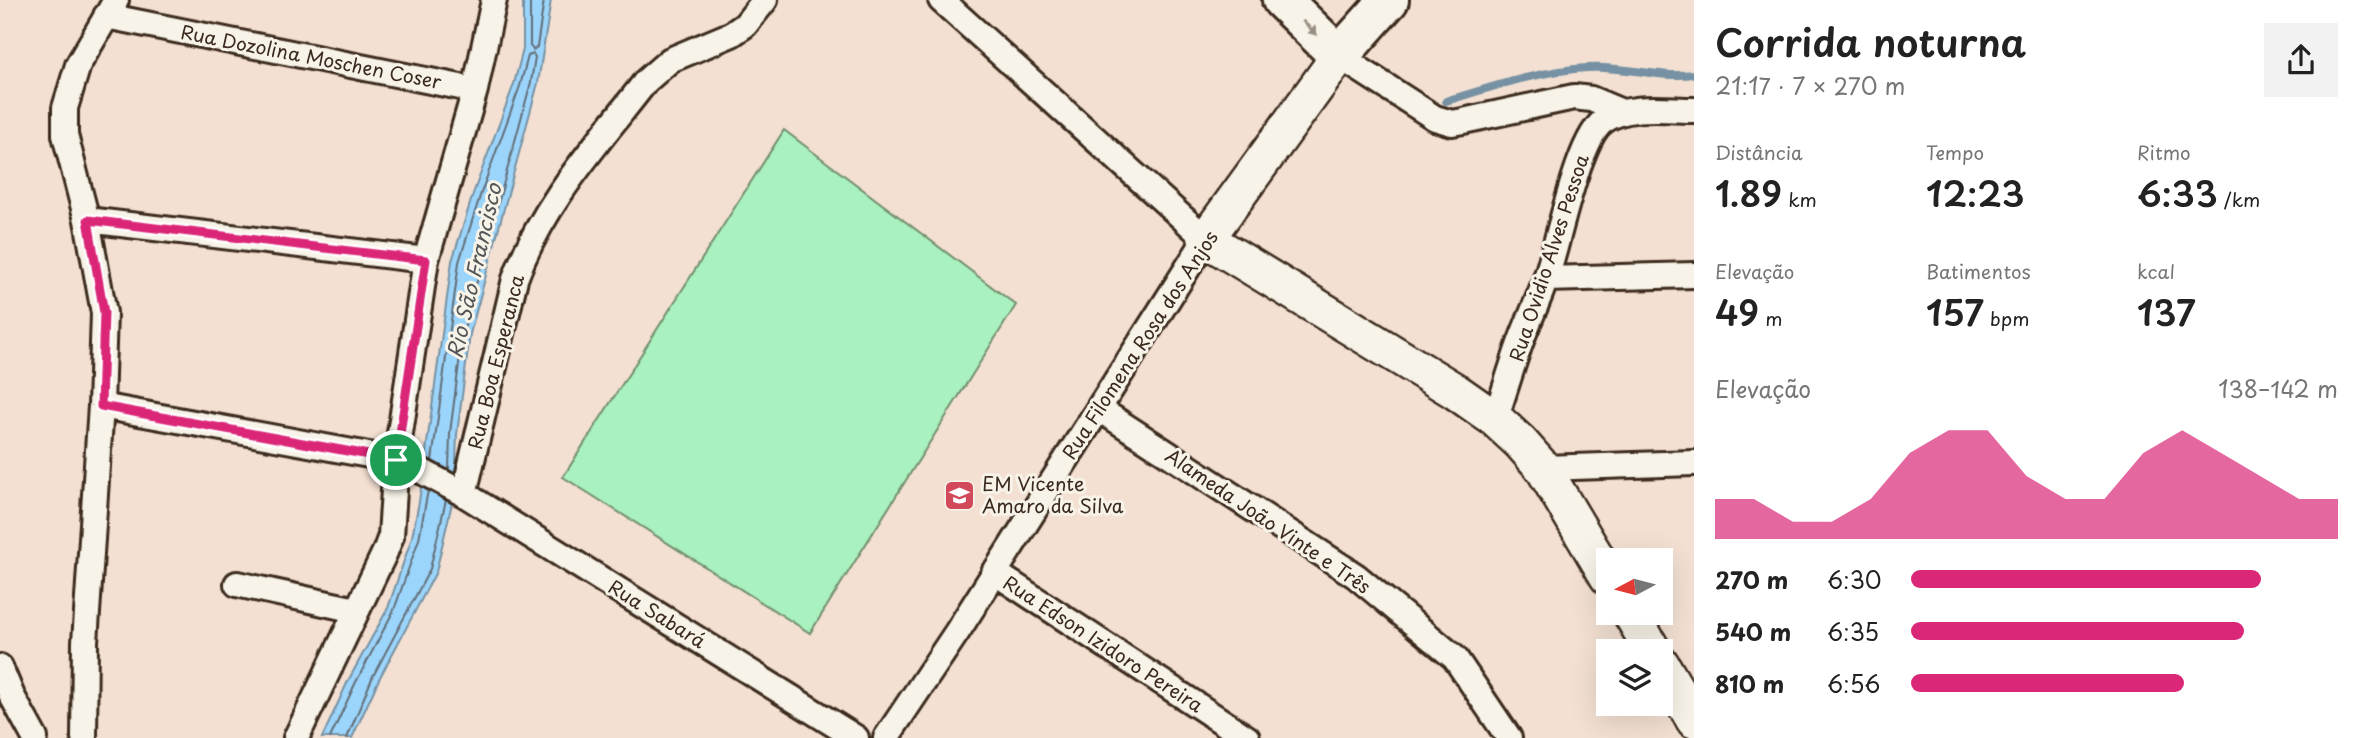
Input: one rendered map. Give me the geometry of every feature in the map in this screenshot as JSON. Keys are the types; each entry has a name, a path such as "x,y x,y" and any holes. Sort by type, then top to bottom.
{"main road":[{"path":"1282,0 1339,56"},
{"name":"Rua Filomena Rosa dos Anjos","path":"1339,56 1389,0"}],"street":[{"path":"296,738 391,536 403,462 426,260 475,90 494,0"},
{"name":"Rua Boa Esperanca","path":"461,492 515,279 523,257 558,195 658,68 670,60 733,34 745,25 765,0"},
{"path":"941,0 1206,239 1455,391 1495,419 1543,468 1596,557"},
{"path":"84,738 85,642 101,406 104,313 88,220 65,135 65,108 78,65 111,8"},
{"name":"Rua Dozolina Moschen Coser","path":"111,8 475,90"},
{"path":"1339,56 1445,122 1463,121 1580,96 1622,113 1694,110"},
{"name":"Rua Filomena Rosa dos Anjos","path":"886,738 957,632 1206,239 1339,56"},
{"name":"Rua Ovidio Alves Pessoa","path":"1495,419 1524,333 1546,279 1589,138 1594,128 1605,119 1622,113"},
{"path":"88,220 426,260"},
{"path":"1546,279 1694,275"},
{"name":"Rua Sabará","path":"101,406 403,462 461,492 856,738"},
{"name":"Alameda João Vinte e Três","path":"1099,409 1356,576 1455,658 1509,738"},
{"path":"1543,468 1694,463"},
{"name":"Rua Edson Izidoro Pereira","path":"994,572 1247,738"},
{"path":"237,584 356,610"},
{"path":"0,667 35,738"},
{"path":"1673,684 1694,720"}],"green space":[{"path":"784,130 1016,305 810,633 563,477"}],"water":[{"name":"Rio São Francisco","path":"523,0 551,0 538,83 470,334 457,434 455,490 436,572 379,679 352,738 322,738 348,681 388,608 412,537 452,261 474,191 514,84 523,49"}],"waterway":[{"path":"1446,101 1515,80 1569,70 1614,68 1667,75 1694,74"}],"place":[{"name":"EM Vicente Amaro da Silva","path":"959,495"}],"route":[{"path":"88,220 426,260 396,460 101,406 104,313 88,220"}]}
